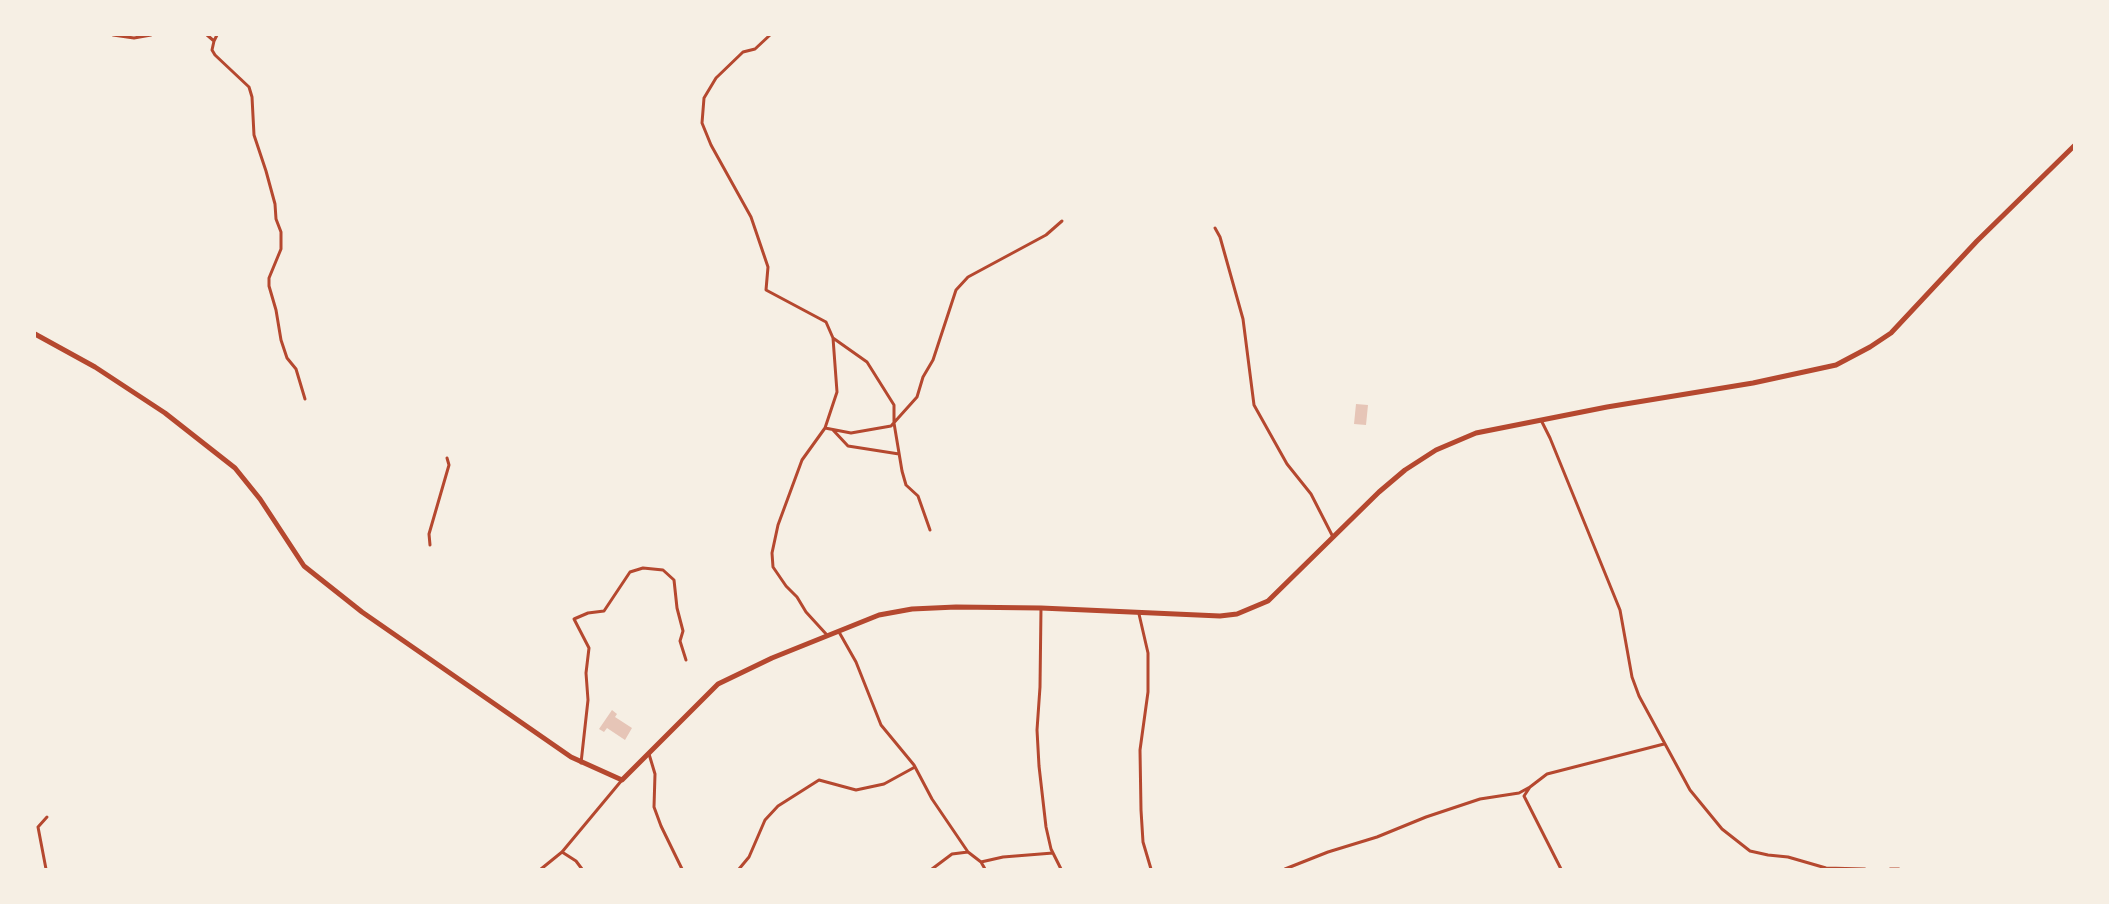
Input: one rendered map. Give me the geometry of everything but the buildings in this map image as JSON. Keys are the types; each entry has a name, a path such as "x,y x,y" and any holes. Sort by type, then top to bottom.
{"main road":[{"path":"35,334 95,368 165,413 235,468 260,499 304,566 402,642 581,763 622,780 718,684 747,668 880,615 912,609 956,607 1041,608 1139,614 1220,616 1236,614 1268,601 1379,492 1405,470 1436,450 1476,433 1803,374 1827,368 1846,360 1891,333 1977,241 2074,146"}],"street":[{"path":"113,35 134,38 152,35"},
{"path":"207,35 214,41"},
{"path":"217,35 212,50 215,56 249,87 252,97 254,135 275,204 276,219 282,232 281,249 269,278 269,286 275,304 283,346 287,358 296,370 306,399"},
{"path":"770,35 755,49 743,52 716,78 704,98 702,123 711,145 751,217 768,267 766,290 826,322 833,338 837,392 825,428 802,460 778,525 772,553 773,567 786,586 798,597 806,612 827,636"},
{"path":"825,428 851,433 891,426 917,397 923,377 933,360 956,290 968,277 1046,235 1062,221"},
{"path":"1215,228 1220,237 1243,319 1254,405 1287,464 1311,494 1333,537"},
{"path":"833,338 867,362 874,370 894,405 894,423 906,485 918,496 930,530"},
{"path":"1541,420 1620,610 1636,686 1664,744 1690,790 1722,829 1750,851 1768,856 1788,857 1826,868 1864,869"},
{"path":"833,429 848,446 899,454"},
{"path":"430,545 430,534 449,466 447,458"},
{"path":"581,763 588,700 586,673 589,648 574,619 583,614 604,611 630,572 643,568 663,570 674,580 677,608 684,631 680,641 686,660"},
{"path":"1041,608 1040,687 1037,730 1046,827 1053,853 1061,869"},
{"path":"1139,614 1148,653 1148,692 1140,750 1141,810 1143,842 1151,869"},
{"path":"839,631 856,662 880,725 915,767 932,799 968,852 981,862 985,869"},
{"path":"1285,869 1480,799 1519,793 1547,774 1664,744"},
{"path":"649,753 655,774 654,807 682,869"},
{"path":"738,869 749,857 765,820 778,806 819,780 856,790 884,784 915,767"},
{"path":"541,869 562,852 622,780"},
{"path":"1530,786 1524,796 1561,869"},
{"path":"46,869 38,826 47,817"},
{"path":"562,852 576,861 582,869"},
{"path":"932,869 952,854 968,852"},
{"path":"981,862 1003,857 1053,853"},
{"path":"1890,869 1899,869"}]}
